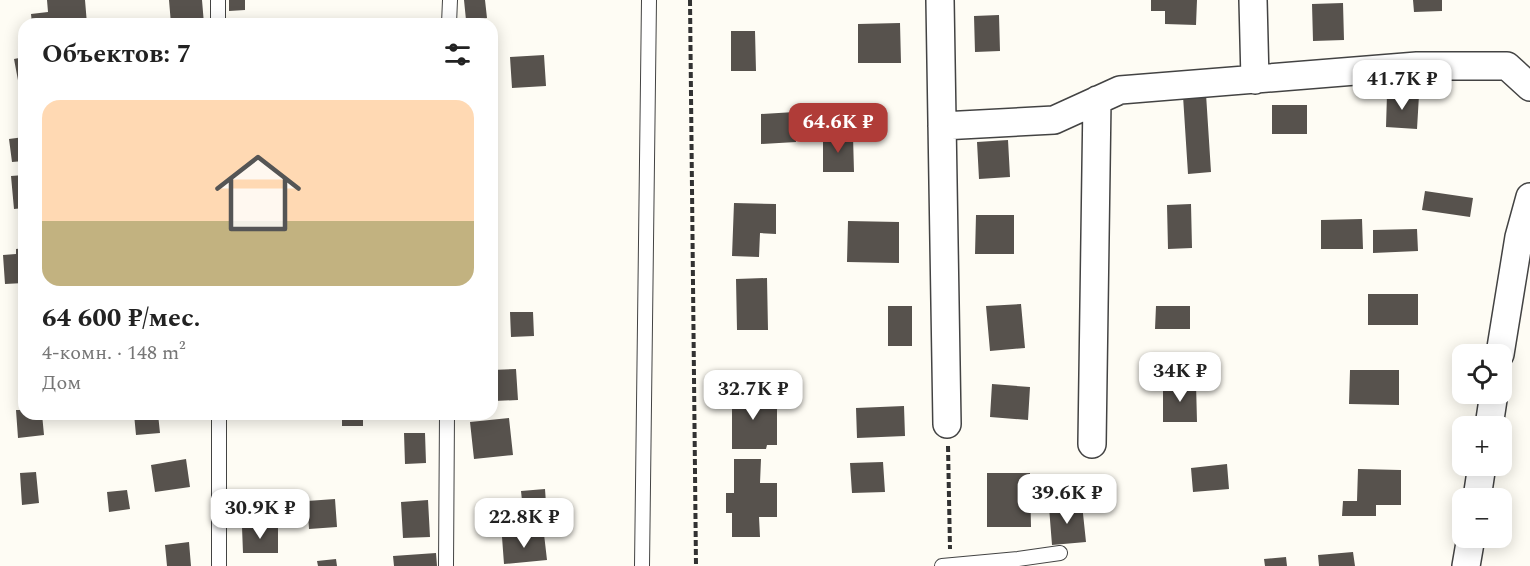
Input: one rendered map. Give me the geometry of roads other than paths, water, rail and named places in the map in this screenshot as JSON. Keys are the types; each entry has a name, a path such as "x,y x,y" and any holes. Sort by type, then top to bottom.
{"street":[{"path":"940,0 947,424"},
{"path":"1253,0 1255,80"},
{"path":"942,126 1054,120 1120,90 1417,66 1507,66 1530,87"},
{"path":"1092,444 1097,100"},
{"path":"1502,344 1519,237 1530,197"},
{"path":"1466,566 1469,548"}],"lane":[{"path":"218,0 218,18"},
{"path":"449,18 450,0"},
{"path":"642,566 650,0"},
{"path":"219,420 219,566"},
{"path":"446,566 447,420"},
{"path":"946,566 1060,553"}]}
